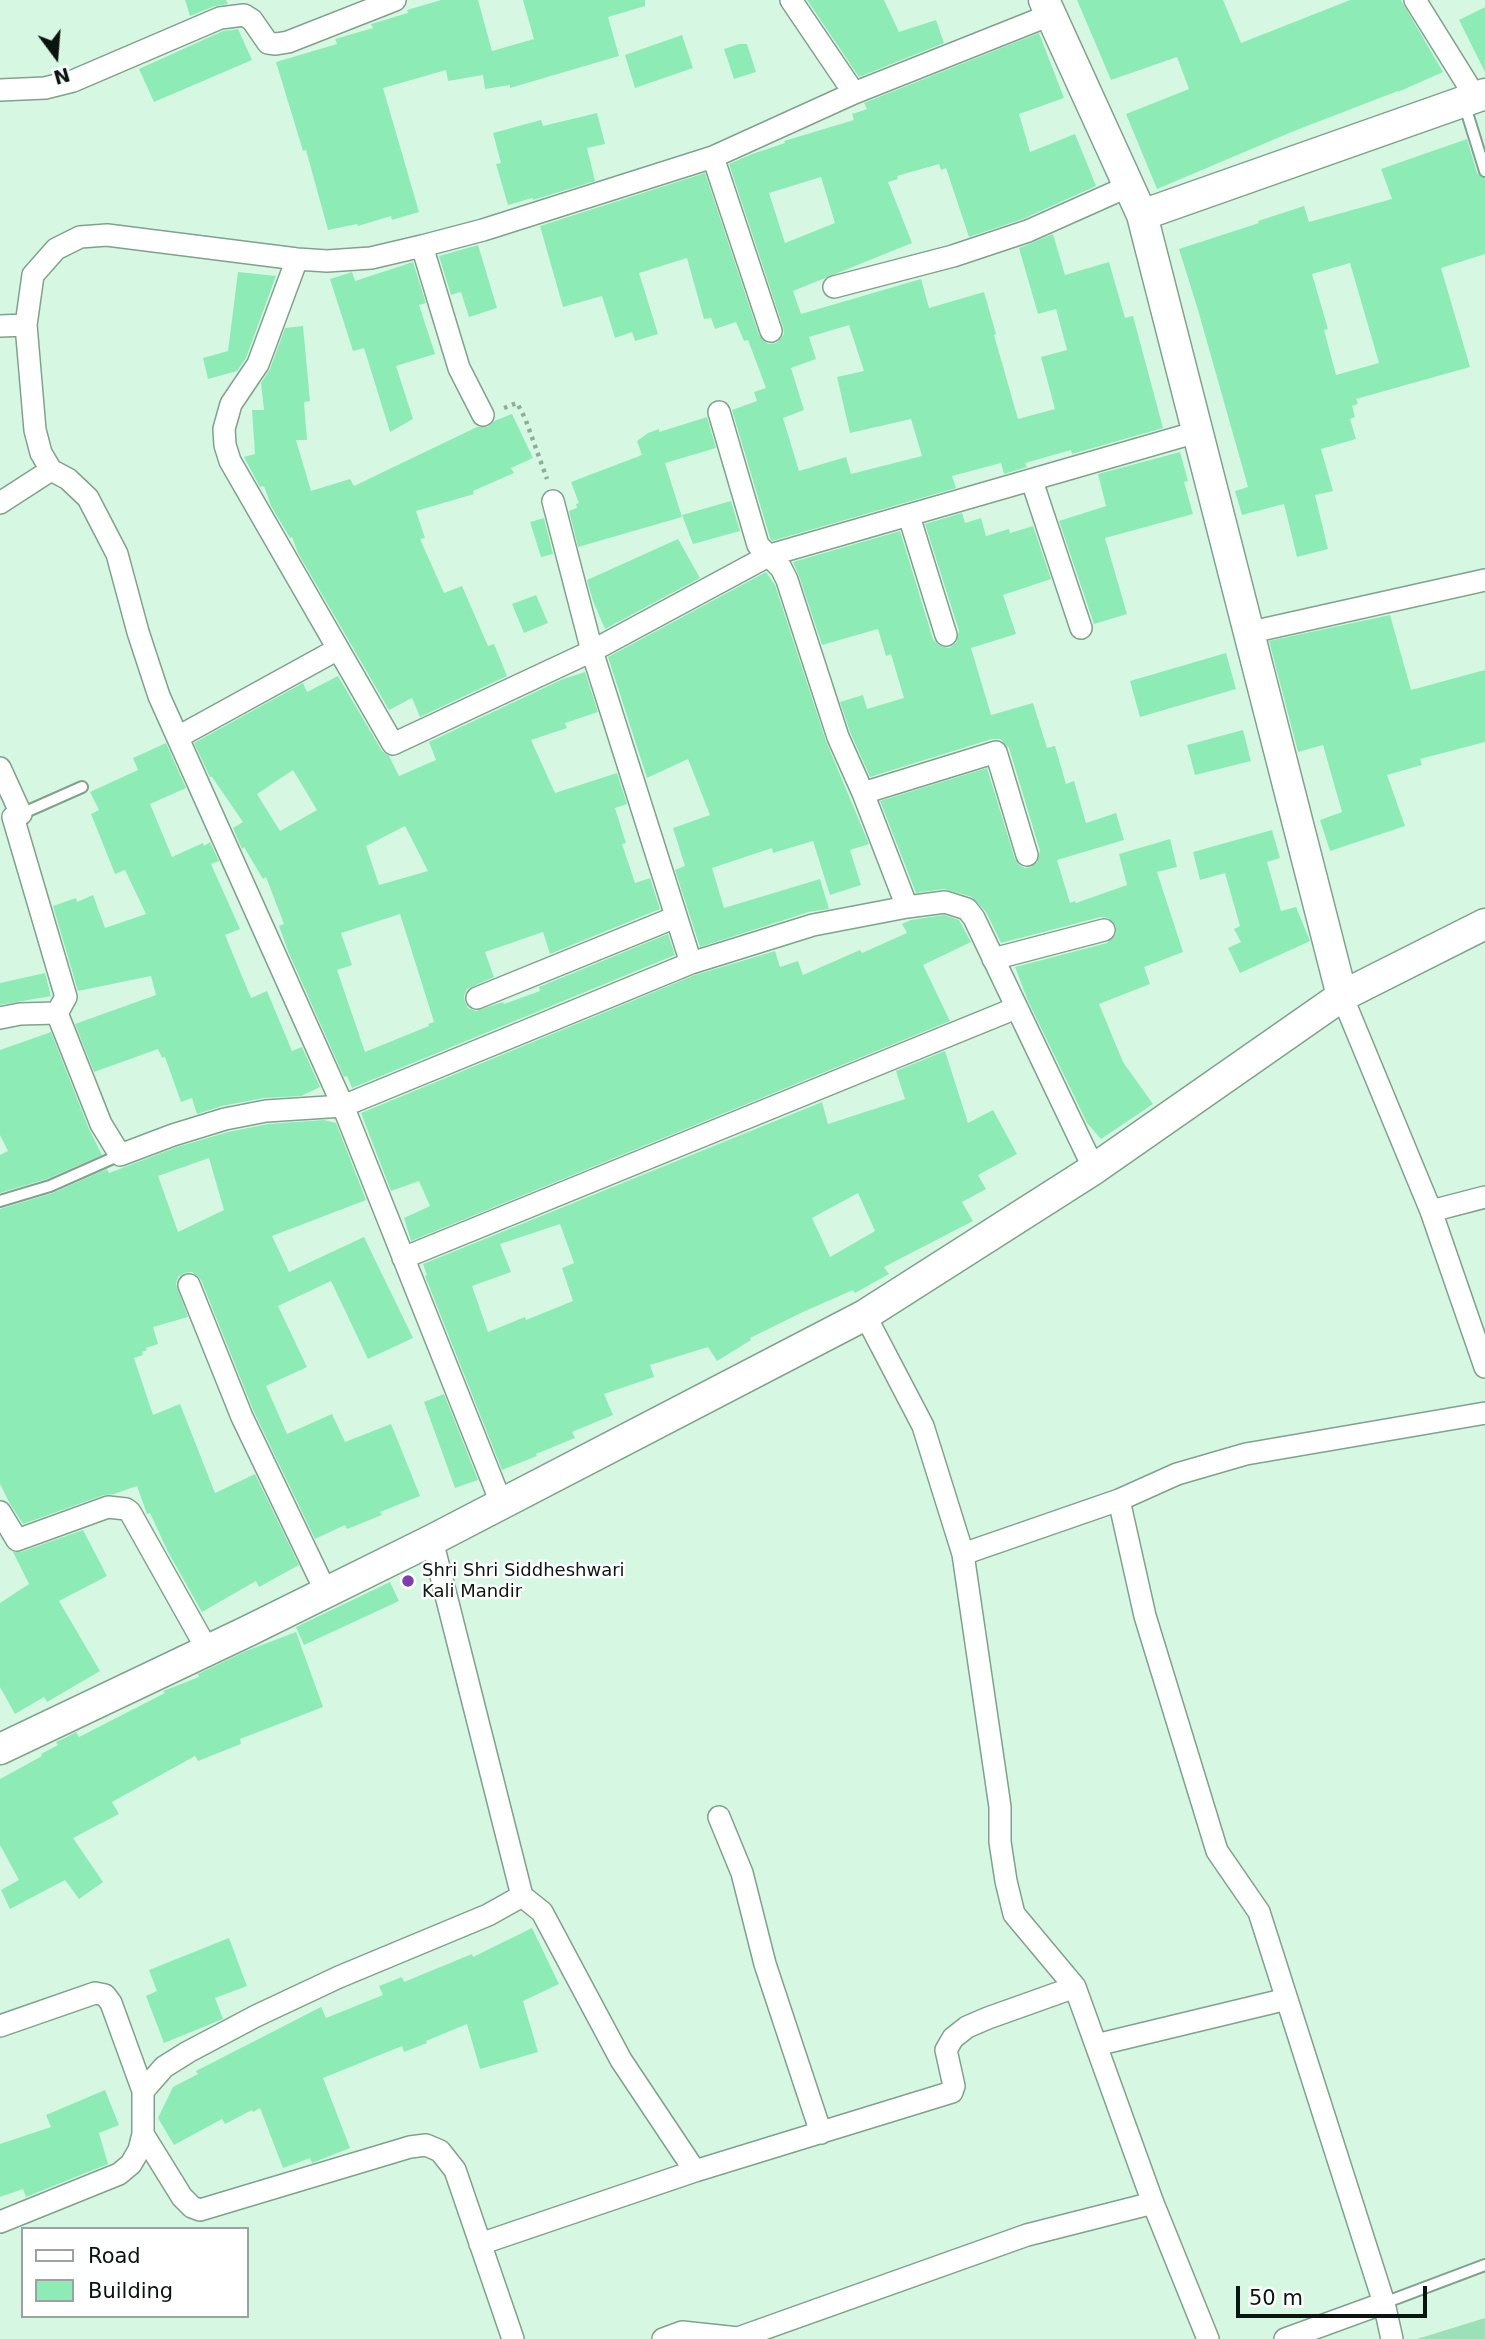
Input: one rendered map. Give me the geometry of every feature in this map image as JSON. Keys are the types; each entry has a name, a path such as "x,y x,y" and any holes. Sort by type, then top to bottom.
{"street":[{"path":"0,89 45,88 73,81 220,18 244,15 252,20 268,43 276,44 288,42 395,0"},
{"path":"791,0 854,93"},
{"path":"1142,215 1475,98 1415,0"},
{"path":"502,1505 344,1106 159,696 117,554 88,498 68,479 51,470 41,453 35,430 26,325 33,275 56,249 80,237 107,235 327,261 371,258 483,230 713,157 1047,8 1142,215 1342,996 1431,1211 1485,1367"},
{"path":"713,157 771,331"},
{"path":"834,287 953,256 1028,231 1129,186"},
{"path":"422,246 459,368 483,415"},
{"path":"297,259 258,363 230,404 224,429 225,445 230,461 393,744 592,651 770,555 1197,432"},
{"path":"0,326 26,325"},
{"path":"719,412 758,545 770,555 787,580 838,737 863,793 906,906"},
{"path":"0,503 51,470"},
{"path":"1032,481 1081,628"},
{"path":"553,501 592,651 691,963"},
{"path":"909,516 946,635"},
{"path":"1248,633 1485,580"},
{"path":"178,737 338,649"},
{"path":"863,793 996,752 1027,855"},
{"path":"0,768 22,814 13,817 66,997 57,1013"},
{"path":"57,1013 101,1124 120,1155 225,1119 266,1111 344,1106 691,963 813,925 906,906 945,902 967,909 1094,1169"},
{"path":"477,998 677,917"},
{"path":"0,1749 432,1541 865,1315 1094,1169 1342,996 1485,924"},
{"path":"993,959 1104,930"},
{"path":"403,1258 1016,1008"},
{"path":"0,1018 20,1014 57,1013"},
{"path":"1431,1211 1485,1197"},
{"path":"189,1285 242,1417 326,1592"},
{"path":"865,1315 923,1426 962,1554 1000,1807 1000,1842 1014,1914 1075,1987 1153,2203 1208,2339"},
{"path":"962,1554 1119,1500 1177,1474 1246,1454 1485,1413"},
{"path":"1119,1500 1145,1616 1217,1851 1259,1912 1384,2303 1392,2339"},
{"path":"0,1512 17,1540 108,1507 120,1507 131,1512 208,1650"},
{"path":"432,1541 522,1896 542,1912 621,2060 695,2171"},
{"path":"719,1817 742,1873 765,1964 821,2133"},
{"path":"143,2091 164,2067 256,2016 339,1977 488,1914 522,1896"},
{"path":"480,2244 695,2171 952,2092 953,2078 946,2050 953,2038 967,2027 988,2018 1075,1987"},
{"path":"0,2026 95,1993 105,1995 111,2003 143,2091 143,2133 139,2150 131,2164 119,2174 0,2222"},
{"path":"1096,2045 1287,1999"},
{"path":"143,2133 182,2197 192,2207 200,2210 410,2147 426,2146 440,2151 455,2170 513,2339"},
{"path":"663,2339 682,2332 738,2338 1027,2235 1153,2203"},
{"path":"1285,2339 1384,2303"}],"lane":[{"path":"1475,98 1485,171"},
{"path":"22,814 82,787"},
{"path":"0,1201 50,1186 120,1155"},
{"path":"1384,2303 1485,2265"}],"path":[{"path":"483,415 517,403 542,459 553,501"}],"green space":[{"path":"1485,2318 1485,2339 1417,2339"}],"building":[{"path":"185,0 226,0 228,4 190,16"},
{"path":"441,0 478,0 492,51 534,39 523,0 645,0 645,6 608,17 619,56 510,88 510,85 485,89 483,75 448,81 446,70 383,88 419,212 392,220 391,216 358,226 357,224 328,230 306,150 303,151 276,62 337,44 335,39 373,28 371,24"},
{"path":"807,0 884,0 899,32 936,20 944,43 859,77"},
{"path":"1077,0 1223,0 1241,43 1350,0 1401,0 1443,72 1157,189 1126,114 1189,89 1177,57 1111,80"},
{"path":"1485,7 1485,72 1459,20"},
{"path":"238,29 252,60 154,102 139,69 223,31"},
{"path":"1039,33 1064,98 1019,114 1030,152 1075,134 1096,186 1023,219 969,237 946,168 941,170 939,164 897,176 898,179 888,182 912,243 793,291 801,314 921,279 929,308 984,292 1018,419 1055,409 1041,357 1067,350 1056,309 1038,314 1019,248 1053,234 1065,275 1109,262 1125,318 1133,316 1163,428 1072,454 1071,450 1025,463 1027,467 1004,474 1001,463 952,476 956,488 772,541 732,410 757,401 754,392 766,388 748,340 744,341 736,322 715,329 711,318 704,319 687,258 639,273 658,334 635,341 632,332 615,338 602,296 563,307 540,226 705,173 759,335 768,344 776,343 784,334 783,327 729,164 785,143 784,141 854,120 852,114 867,109 864,103","holes":["821,177 835,223 785,243 769,193","849,325 864,371 837,377 850,433 911,419 922,456 851,474 846,457 799,471 783,418 804,410 791,368 816,359 809,337"]},
{"path":"682,35 693,68 635,88 625,55"},
{"path":"747,44 756,72 734,79 724,49"},
{"path":"597,113 605,144 587,148 595,181 508,205 496,164 501,163 493,133 541,120 543,126"},
{"path":"1467,139 1477,173 1485,179 1485,254 1441,268 1470,367 1356,399 1358,404 1352,406 1355,417 1350,419 1356,439 1321,449 1333,491 1315,495 1328,549 1297,557 1284,504 1242,515 1235,491 1248,487 1179,249 1304,206 1309,222 1392,199 1381,169","holes":["1350,263 1379,363 1336,375 1324,330 1328,329 1312,274"]},
{"path":"478,245 497,308 469,317 461,292 451,295 439,256"},
{"path":"413,262 426,303 419,305 435,354 396,366 413,419 390,432 364,348 353,351 330,279 352,272 355,281"},
{"path":"238,272 276,276 246,358 237,371 208,379 203,358 228,351"},
{"path":"303,326 310,401 304,402 307,440 296,440 311,491 350,479 354,486 477,427 488,427 494,421 512,414 533,458 511,468 514,473 473,491 474,494 416,511 425,538 420,539 444,593 462,586 488,646 494,644 507,676 420,717 412,698 389,710 298,553 292,537 290,538 271,506 264,486 260,487 244,457 255,454 252,410 264,410 261,383 270,369 285,328"},
{"path":"707,417 716,448 665,463 682,517 578,547 569,511 577,508 576,504 579,503 571,482 642,455 637,441 648,433"},
{"path":"1180,452 1188,481 1184,482 1193,514 1105,538 1127,614 1094,624 1059,521 1106,506 1098,474"},
{"path":"731,501 740,531 693,544 682,515"},
{"path":"962,513 965,523 981,518 986,536 1033,526 1051,579 1003,595 1016,634 971,648 991,715 1033,703 1047,748 1055,746 1066,784 1074,781 1086,823 1116,813 1124,840 1057,860 1070,903 1127,885 1119,854 1170,839 1177,867 1157,872 1183,952 1144,967 1150,984 1099,1004 1123,1062 1153,1104 1101,1139 1087,1123 1028,1001 1015,967 1107,943 1116,934 1116,926 1108,918 1101,917 1001,943 986,912 972,897 944,889 916,893 880,801 987,768 1015,859 1025,868 1037,863 1040,851 1009,748 1000,739 992,739 870,777 840,702 863,695 867,709 904,698 891,654 886,656 878,629 822,645 793,562 900,531 933,639 938,645 949,648 956,643 959,631 925,524"},
{"path":"544,518 553,554 541,557 530,522"},
{"path":"678,539 700,578 605,629 587,580"},
{"path":"766,572 775,585 826,741 869,844 850,850 861,885 830,895 813,841 773,853 772,848 712,868 724,908 820,879 829,909 809,912 700,947 675,870 685,866 673,828 710,815 688,759 647,778 608,657"},
{"path":"536,595 548,623 524,633 512,604"},
{"path":"1390,615 1411,690 1485,670 1485,742 1420,759 1422,765 1387,775 1405,826 1330,851 1320,820 1342,812 1323,745 1298,752 1269,641"},
{"path":"1226,653 1236,689 1140,717 1130,681"},
{"path":"585,672 598,712 565,723 567,728 531,740 555,793 617,773 627,804 615,808 626,843 622,844 635,883 650,878 660,909 550,954 543,932 485,952 494,977 467,989 465,1002 468,1008 476,1011 503,1002 504,1004 540,991 539,987 668,934 675,955 352,1088 347,1076 344,1077 288,951 279,926 284,924 266,877 263,879 244,847 242,849 233,828 243,822 210,777 194,743 303,683 307,692 338,676 399,776 436,760 429,742 563,679","holes":["293,770 317,810 280,831 257,794","405,826 428,871 379,885 366,846","400,914 434,1022 365,1052 337,970 352,965 341,933"]},
{"path":"1243,730 1251,761 1195,775 1187,745"},
{"path":"166,743 186,788 150,804 172,857 210,842 219,861 211,864 240,929 225,935 251,998 267,991 292,1051 302,1047 320,1087 301,1096 264,1098 197,1114 192,1098 181,1102 165,1057 162,1058 158,1049 94,1072 75,1024 156,995 151,976 78,991 53,906 76,898 77,902 93,895 105,928 146,914 125,870 115,874 91,814 99,810 90,792 138,770 133,758"},
{"path":"1272,830 1280,858 1267,862 1281,911 1296,907 1310,941 1240,973 1228,948 1241,942 1234,929 1240,926 1225,873 1200,880 1193,852"},
{"path":"944,915 959,920 971,942 923,965 950,1021 411,1241 404,1218 430,1206 419,1181 391,1191 361,1113 695,975 775,951 780,967 798,961 803,975 907,933 902,924 911,920"},
{"path":"45,973 51,996 0,1005 0,983"},
{"path":"51,1032 102,1155 47,1179 0,1193 0,1155 8,1151 0,1135 0,1050"},
{"path":"945,1051 968,1123 993,1110 1017,1154 978,1175 986,1189 962,1202 973,1221 884,1267 889,1274 855,1293 853,1290 750,1338 751,1340 717,1361 708,1347 650,1365 654,1377 604,1394 613,1415 572,1432 575,1438 502,1470 425,1276 427,1275 423,1264 822,1102 828,1124 905,1099 896,1071","holes":["858,1193 875,1231 830,1257 812,1218","560,1224 574,1263 562,1268 573,1301 488,1332 472,1286 511,1272 500,1244"]},
{"path":"324,1120 336,1123 366,1200 272,1236 289,1272 364,1237 413,1338 368,1359 331,1281 278,1306 307,1367 266,1386 287,1434 332,1414 345,1442 391,1424 420,1496 380,1512 382,1515 347,1529 345,1525 315,1539 254,1412 201,1280 192,1272 184,1273 178,1277 176,1284 188,1317 153,1327 158,1344 146,1348 147,1350 142,1352 143,1355 134,1358 153,1415 180,1404 215,1493 255,1474 299,1565 259,1587 256,1581 202,1612 168,1552 150,1513 147,1514 137,1486 23,1524 10,1504 0,1484 0,1209 53,1193 107,1169 109,1173 177,1147 268,1124","holes":["209,1158 224,1210 178,1232 158,1176"]},
{"path":"444,1394 478,1480 455,1488 424,1402"},
{"path":"83,1530 107,1576 59,1601 100,1671 47,1702 44,1697 15,1714 0,1687 0,1603 29,1584 13,1552 21,1552"},
{"path":"390,1582 399,1601 304,1645 296,1627"},
{"path":"296,1632 323,1707 240,1739 241,1744 198,1761 195,1756 112,1802 119,1814 73,1838 103,1882 79,1899 65,1880 10,1909 1,1890 19,1880 0,1845 0,1779 42,1756 41,1754 58,1745 56,1742 76,1732 79,1737 165,1693 163,1691 199,1677 198,1674 246,1651"},
{"path":"532,1928 559,1984 523,2001 538,2052 480,2069 467,2024 404,2052 402,2046 323,2078 350,2148 312,2163 310,2158 283,2168 260,2108 225,2124 222,2119 174,2145 158,2118 173,2087 198,2074 196,2071 321,2007 326,2018 383,1995 379,1986 402,1977 404,1982 472,1954 473,1957"},
{"path":"229,1938 247,1986 215,1998 223,2019 164,2043 146,1996 157,1991 149,1970"},
{"path":"105,2090 119,2125 99,2133 108,2164 26,2197 23,2189 0,2197 0,2144 51,2127 46,2115"}],"place":[{"name":"Shri Shri Siddheshwari Kali Mandir","path":"408,1581"}]}
